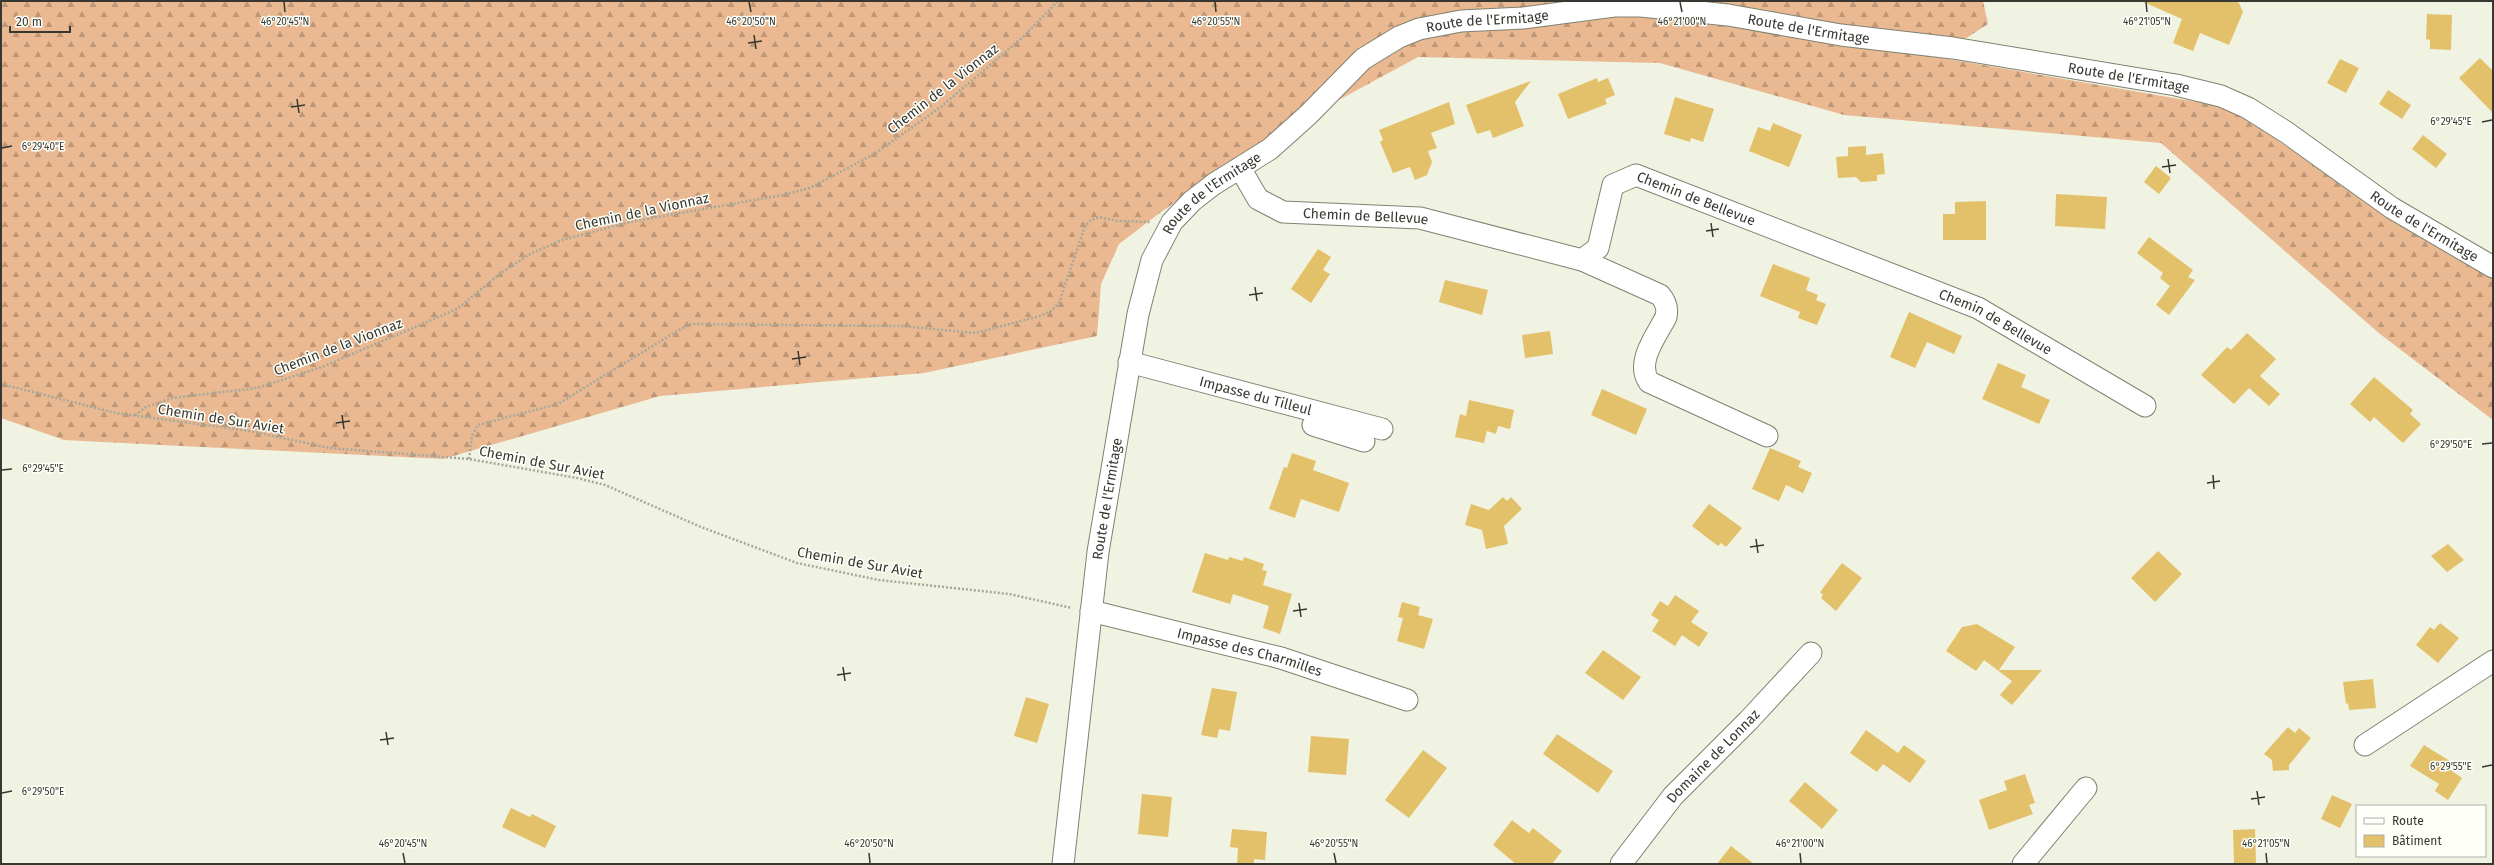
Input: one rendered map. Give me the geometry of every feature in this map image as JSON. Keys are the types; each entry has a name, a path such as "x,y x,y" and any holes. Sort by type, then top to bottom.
{"street":[{"name":"Route de l'Ermitage","path":"1062,864 1090,611 1104,507 1128,368 1147,274 1158,247 1172,222 1203,192 1283,138 1363,59 1380,46 1419,29 1461,21 1523,18 1614,6 1669,8 1841,35 1960,50 2176,86 2221,96 2261,115 2392,208 2493,267"},
{"name":"Chemin de Bellevue","path":"1240,168 1258,199 1283,212 1420,218 1582,260 1598,248 1613,186 1636,175 1978,308 2145,406"},
{"path":"1582,260 1660,295 1664,300 1667,312 1666,317 1644,361 1644,373 1649,382 1767,436"},
{"path":"1128,368 1364,441"},
{"name":"Impasse du Tilleul","path":"1128,368 1382,429"},
{"name":"Impasse des Charmilles","path":"1090,611 1281,658 1407,700"},
{"name":"Domaine de Lonnaz","path":"1621,864 1673,796 1748,721 1811,653"},
{"path":"2364,745 2493,661"},
{"path":"2023,864 2086,788"}],"path":[{"name":"Chemin de la Vionnaz","path":"134,415 165,400 257,388 322,366 457,309 501,273 530,254 562,240 623,224 783,195 810,188 876,153 942,106 1023,37 1058,1"},
{"path":"469,459 472,436 478,425 558,404 670,334 691,324 895,326 975,333 995,329 1040,316 1051,311 1059,303 1085,226 1091,220 1098,217 1117,221 1172,222"},
{"name":"Chemin de Sur Aviet","path":"1,384 96,409 249,431 330,448 469,459 524,467 605,485 701,527 797,563 879,580 1009,594 1090,611"}],"green space":[{"path":"1,1 1983,1 1988,24 1937,57 2232,108 2390,220 2493,278 2493,420 2380,334 2161,143 1844,115 1660,63 1418,57 1263,141 1161,212 1119,244 1101,284 1097,336 924,373 660,396 443,459 64,440 1,418"}],"building":[{"path":"2141,1 2235,1 2239,3 2243,12 2229,45 2200,33 2193,51 2173,43 2182,19"},
{"path":"2427,14 2452,15 2451,50 2430,49 2430,40 2426,39"},
{"path":"2480,58 2493,71 2493,113 2459,78"},
{"path":"2340,59 2359,68 2346,93 2327,83"},
{"path":"1597,78 1598,82 1608,78 1615,95 1605,99 1607,104 1568,119 1558,94"},
{"path":"1531,81 1515,102 1524,126 1493,138 1490,130 1477,134 1466,105"},
{"path":"2388,90 2411,105 2402,119 2379,104"},
{"path":"1675,97 1714,109 1703,142 1691,138 1690,142 1664,134"},
{"path":"1449,102 1455,124 1431,133 1437,148 1428,151 1432,162 1427,175 1415,180 1410,167 1393,173 1380,142 1383,140 1379,130"},
{"path":"1773,123 1802,135 1789,167 1749,151 1758,127 1770,131"},
{"path":"2423,135 2447,154 2436,168 2412,149"},
{"path":"1866,146 1866,155 1883,153 1885,174 1877,175 1877,181 1861,182 1856,177 1838,178 1836,157 1848,156 1848,147"},
{"path":"2156,166 2171,178 2159,194 2144,182"},
{"path":"2056,194 2107,197 2105,229 2055,226"},
{"path":"1986,201 1986,240 1943,240 1943,214 1955,214 1955,202"},
{"path":"2149,237 2193,270 2188,277 2195,280 2169,315 2156,305 2170,286 2160,278 2163,273 2137,253"},
{"path":"1318,249 1331,257 1323,270 1330,274 1311,303 1291,289"},
{"path":"1773,264 1810,278 1806,290 1818,295 1816,300 1826,304 1817,325 1798,318 1800,312 1760,296"},
{"path":"1445,280 1488,290 1482,315 1439,302"},
{"path":"1909,312 1962,336 1954,354 1927,342 1915,368 1890,357"},
{"path":"1550,331 1553,354 1525,358 1522,335"},
{"path":"2247,333 2276,359 2260,376 2280,394 2269,406 2249,388 2234,404 2201,375 2227,347 2231,350"},
{"path":"1998,363 2026,375 2021,387 2050,400 2039,424 1982,399"},
{"path":"2374,377 2413,410 2410,414 2421,424 2403,443 2374,417 2370,422 2350,404"},
{"path":"1602,389 1647,409 1636,435 1591,415"},
{"path":"1469,400 1514,410 1510,429 1498,426 1496,434 1487,431 1484,443 1455,437 1460,414 1466,416"},
{"path":"1770,448 1801,461 1798,467 1812,473 1803,493 1786,485 1779,501 1752,489"},
{"path":"1292,453 1316,461 1313,470 1349,483 1339,512 1301,499 1295,518 1269,509 1284,467 1287,468"},
{"path":"1503,497 1507,501 1511,497 1522,509 1504,526 1508,544 1486,549 1482,530 1465,525 1471,504 1489,510"},
{"path":"1709,504 1742,528 1726,547 1721,543 1718,546 1692,526"},
{"path":"2448,544 2464,560 2447,572 2431,556"},
{"path":"2158,551 2182,574 2155,602 2131,578"},
{"path":"1205,553 1228,560 1229,557 1243,561 1244,557 1264,564 1262,570 1267,571 1263,585 1292,594 1280,634 1263,628 1269,606 1233,594 1230,604 1192,592"},
{"path":"1842,563 1862,578 1836,611 1821,598 1823,595 1820,592"},
{"path":"1675,595 1699,611 1691,622 1708,633 1699,647 1682,635 1675,646 1652,631 1659,620 1651,615 1660,601 1668,606"},
{"path":"1402,602 1420,607 1418,615 1433,619 1424,649 1397,641 1403,618 1398,617"},
{"path":"2440,623 2459,638 2438,663 2416,645 2430,627 2434,630"},
{"path":"1977,624 2015,647 1999,670 2042,670 2012,705 2000,695 2012,681 1984,660 1976,671 1946,651 1962,627"},
{"path":"1603,650 1641,677 1623,700 1585,673"},
{"path":"2373,679 2376,708 2349,710 2348,703 2346,704 2343,682"},
{"path":"1212,688 1237,692 1230,731 1219,729 1217,738 1201,735"},
{"path":"1026,697 1049,704 1037,743 1014,736"},
{"path":"2288,727 2295,733 2299,728 2311,738 2289,765 2289,770 2273,771 2272,760 2264,754"},
{"path":"1866,730 1898,753 1904,745 1926,761 1910,783 1883,764 1877,772 1850,753"},
{"path":"1557,734 1613,771 1598,793 1543,754"},
{"path":"1311,736 1349,739 1346,775 1308,772"},
{"path":"2424,745 2453,763 2449,769 2462,778 2448,800 2435,791 2439,784 2410,766"},
{"path":"1423,750 1447,768 1409,818 1385,800"},
{"path":"2025,774 2035,803 2029,805 2033,814 1989,830 1979,800 2007,790 2004,781"},
{"path":"1805,782 1838,810 1822,829 1789,801"},
{"path":"1142,794 1172,797 1168,837 1138,834"},
{"path":"2332,795 2352,804 2340,828 2321,819"},
{"path":"511,808 530,817 532,814 556,826 545,848 502,827"},
{"path":"1512,820 1529,833 1533,828 1562,851 1552,864 1516,864 1493,845"},
{"path":"1232,829 1267,832 1265,860 1254,859 1254,864 1237,864 1238,848 1230,847"},
{"path":"2255,829 2256,864 2234,864 2233,830"},
{"path":"1731,846 1754,864 1717,864"}]}
